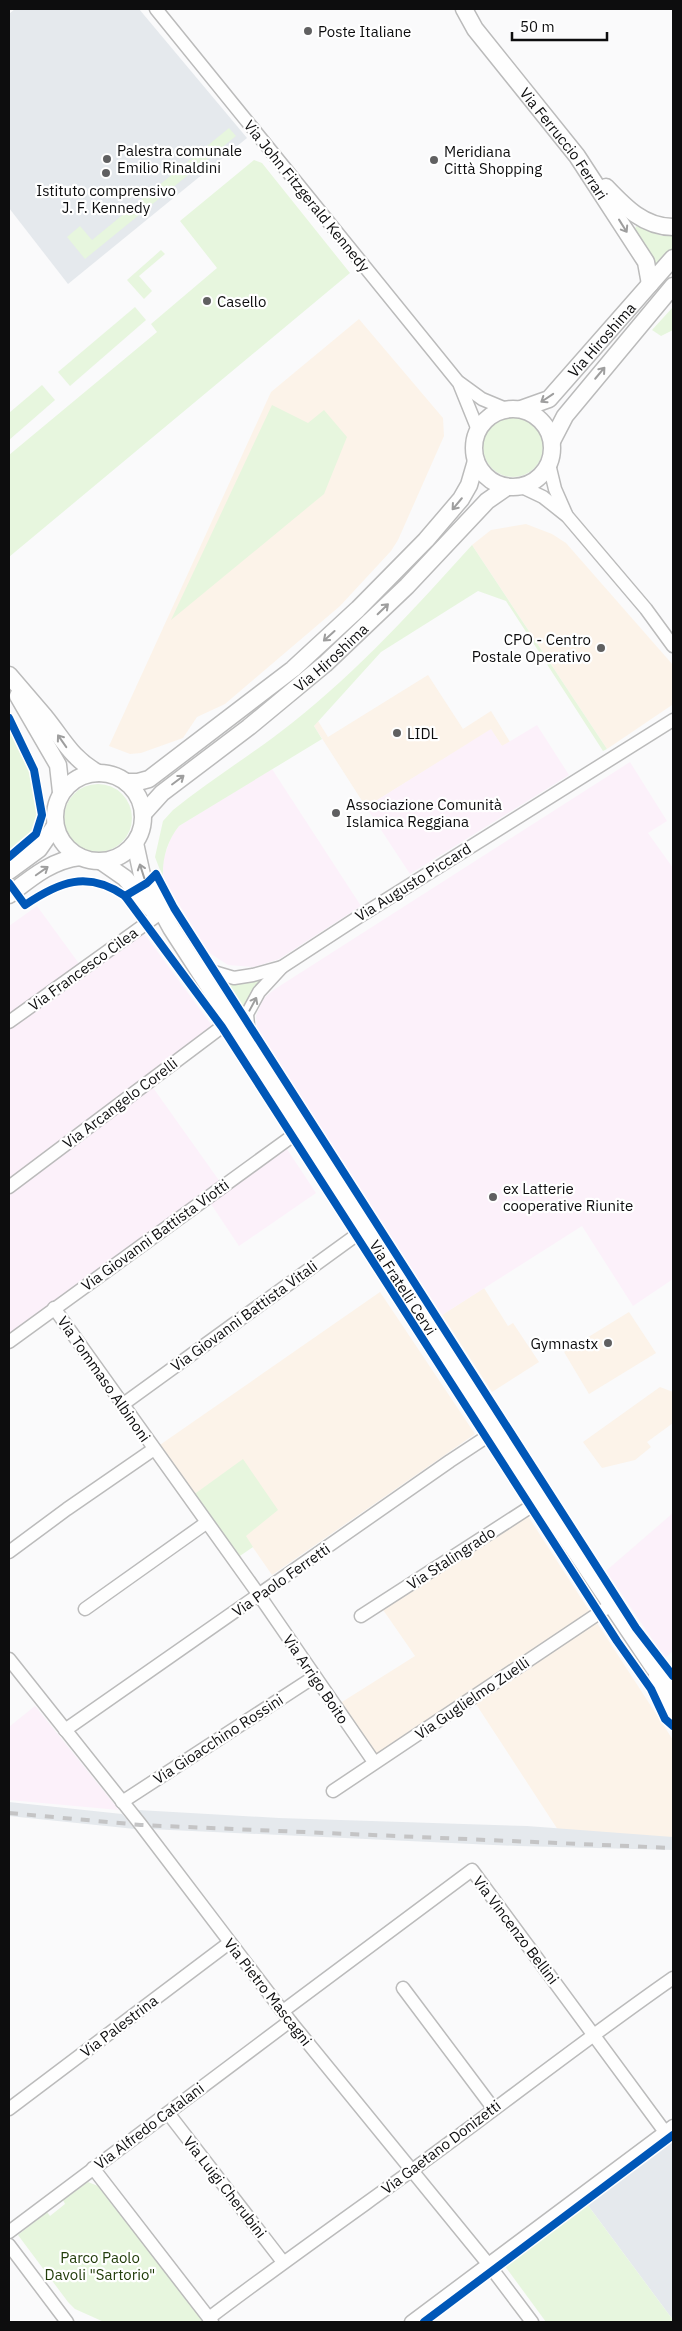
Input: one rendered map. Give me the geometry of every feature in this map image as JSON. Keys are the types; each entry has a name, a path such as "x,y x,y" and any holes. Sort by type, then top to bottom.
{"main road":[{"name":"Via Ferruccio Ferrari","path":"464,9 475,29 577,156 646,262 650,284"},
{"path":"577,156 638,218 656,226 673,227"},
{"name":"Via Hiroshima","path":"126,782 138,782 149,779 293,668 358,609 426,540 461,499 469,485 476,461 474,445 478,430 490,416 550,399 673,258"},
{"name":"Via Hiroshima","path":"143,814 166,790 249,727 324,664 407,586 487,501 514,487 533,482 543,474 549,464 552,441 565,416 673,286"},
{"path":"628,340 673,299"},
{"path":"513,409 532,414 542,421 552,441"},
{"path":"476,461 488,478 514,487"},
{"path":"9,677 45,717 70,752 84,765 98,773"},
{"path":"9,677 34,725 58,765 61,792"},
{"path":"80,857 62,840 55,826 57,802 61,792 77,778 98,773 113,775 126,782 140,801 143,814"},
{"name":"Via Fratelli Cervi","path":"143,814 140,834 135,843 142,875 171,928 497,1430 540,1500 656,1670 672,1700"},
{"path":"9,871 38,849 55,826"},
{"path":"102,862 115,859 126,853 135,843"},
{"path":"9,894 52,864 67,858 80,857"},
{"name":"Via Fratelli Cervi","path":"80,857 91,862 102,862 125,878 171,928"}],"street":[{"name":"Via John Fitzgerald Kennedy","path":"156,9 459,382 482,399 513,409"},
{"name":"Via John Fitzgerald Kennedy","path":"459,382 478,430"},
{"path":"549,464 555,489 567,516"},
{"path":"514,487 544,497 567,516 673,646"},
{"path":"660,629 673,642"},
{"name":"Via Augusto Piccard","path":"250,1049 247,1014 259,992 282,967 356,918 673,720"},
{"name":"Via Francesco Cilea","path":"9,1022 158,915"},
{"name":"Via Augusto Piccard","path":"197,967 234,978 282,967"},
{"name":"Via Arcangelo Corelli","path":"9,1187 231,1020"},
{"name":"Via Giovanni Battista Viotti","path":"9,1342 302,1129"},
{"name":"Via Giovanni Battista Vitali","path":"122,1405 366,1228"},
{"name":"Via Tommaso Albinoni","path":"54,1308 259,1595"},
{"name":"Via Paolo Ferretti","path":"65,1730 497,1430"},
{"name":"Via Tommaso Albinoni","path":"9,1552 154,1449"},
{"name":"Via Stalingrado","path":"361,1616 540,1500"},
{"path":"84,1609 206,1522"},
{"name":"Via Arrigo Boito","path":"259,1595 374,1762"},
{"name":"Via Guglielmo Zuelli","path":"333,1791 611,1605"},
{"name":"Via Pietro Mascagni","path":"9,1659 122,1802 229,1943 490,2265 532,2322"},
{"name":"Via Gioacchino Rossini","path":"122,1802 314,1677"},
{"name":"Via Vincenzo Bellini","path":"287,2016 472,1870 593,2033 669,2129"},
{"name":"Via Palestrina","path":"9,2109 229,1943"},
{"name":"Via Gaetano Donizetti","path":"210,2320 283,2262 412,2170 593,2033 673,1978"},
{"path":"403,1988 493,2108"},
{"name":"Via Alfredo Catalani","path":"9,2232 168,2113 287,2016"},
{"name":"Via Luigi Cherubini","path":"168,2113 283,2262"},
{"path":"411,2322 490,2265 669,2129"},
{"path":"93,2168 210,2320"},
{"path":"9,2245 66,2322"}],"shaded area":[{"name":"Istituto comprensivo J. F. Kennedy","path":"15,9 139,9 247,138 68,284 9,208 9,14"},
{"path":"359,319 443,418 444,436 398,540 391,551 340,606 225,704 197,717 183,738 141,753 130,754 109,746 271,392"},
{"path":"526,524 552,534 566,543 673,665 672,705 607,749 472,545 491,530"},
{"name":"LIDL","path":"428,675 463,729 491,711 510,742 502,746 491,730 366,807 314,726 318,721 328,737"},
{"path":"537,725 569,775 410,874 366,807 491,729 502,746"},
{"path":"630,762 667,821 648,833 673,868 673,1279 633,1306 582,1226 442,1315 257,1029 256,1016 265,997 275,989"},
{"path":"272,769 361,906 279,959 254,967 228,965 208,952 163,878 162,863 172,835 179,826"},
{"path":"37,906 83,969 140,928 216,1031 149,1082 223,1186 283,1143 316,1193 239,1246 207,1198 9,1342 9,926"},
{"path":"484,1288 508,1326 513,1323 539,1362 492,1392 442,1315"},
{"path":"380,1292 475,1434 272,1575 245,1536 243,1460 189,1498 154,1449"},
{"path":"629,1312 656,1353 589,1394 564,1352"},
{"path":"660,1387 673,1392 673,1423 647,1442 651,1447 635,1460 602,1468 583,1442"},
{"path":"524,1510 673,1740 673,1839 560,1833 472,1698 374,1762 334,1707 415,1656 379,1604"},
{"path":"673,1513 673,1651 665,1658 606,1571"},
{"path":"35,1706 119,1810 9,1800 9,1727"},
{"path":"9,1802 122,1814 135,1829 9,1816"},
{"path":"138,1810 279,1818 527,1826 673,1837 673,1850 518,1846 149,1829 135,1813"},
{"path":"673,2127 673,2320 581,2196"}],"green space":[{"path":"229,128 236,136 85,259 67,237 80,226 92,240"},
{"path":"254,160 262,163 350,273 9,557 9,455 157,332 151,324 217,268 180,221"},
{"path":"636,226 662,236 673,235 673,253 653,276 650,257 635,229"},
{"path":"161,250 165,254 139,276 152,291 144,299 127,280"},
{"path":"135,307 146,320 70,386 58,372"},
{"path":"673,307 673,330 661,336 652,330"},
{"path":"42,385 55,400 9,440 9,413"},
{"path":"272,405 308,423 324,410 347,437 324,494 171,620"},
{"path":"513,417 529,422 534,426 538,431 543,447 538,463 534,468 529,472 513,477 497,472 492,468 488,463 483,447 488,431 492,426 497,422"},
{"path":"472,545 607,749 603,751 506,601 478,591 381,652 314,726 322,739 179,826 166,850 163,878 155,857 163,821 173,810 317,703 408,615"},
{"path":"9,718 34,770 42,815 36,834 9,857"},
{"path":"98,784 111,787 122,794 129,805 132,818 129,831 122,842 111,849 98,852 85,849 74,842 67,831 64,818 67,805 74,794 85,787"},
{"path":"282,967 248,1021 216,972 234,978"},
{"path":"243,1459 278,1510 246,1536 253,1547 234,1560 189,1498"},
{"name":"Parco Paolo Davoli \"Sartorio\"","path":"88,2182 98,2186 204,2322 104,2322 75,2309 68,2302 18,2235 47,2212 50,2216 65,2204 63,2200"},
{"path":"581,2196 673,2322 546,2322 499,2258"}],"railway":[{"path":"9,1813 141,1825 673,1848"}],"cycle path":[{"path":"9,718 34,770 42,815 36,834 9,857"},
{"path":"125,896 147,883 156,874 174,908 636,1628 673,1676"},
{"path":"9,883 25,905 50,890 74,882 98,883 125,896 222,1027 617,1641 651,1689 665,1719 673,1726"},
{"path":"424,2322 673,2135"}],"place":[{"name":"Poste Italiane","path":"308,31"},
{"name":"Palestra comunale Emilio Rinaldini","path":"107,159"},
{"name":"Meridiana Città Shopping","path":"434,160"},
{"name":"Istituto comprensivo J. F. Kennedy","path":"106,173"},
{"name":"Casello","path":"207,301"},
{"name":"CPO - Centro Postale Operativo","path":"601,648"},
{"name":"LIDL","path":"397,733"},
{"name":"Associazione Comunità Islamica Reggiana","path":"336,813"},
{"name":"ex Latterie cooperative Riunite","path":"493,1197"},
{"name":"Gymnastx","path":"608,1343"}]}
